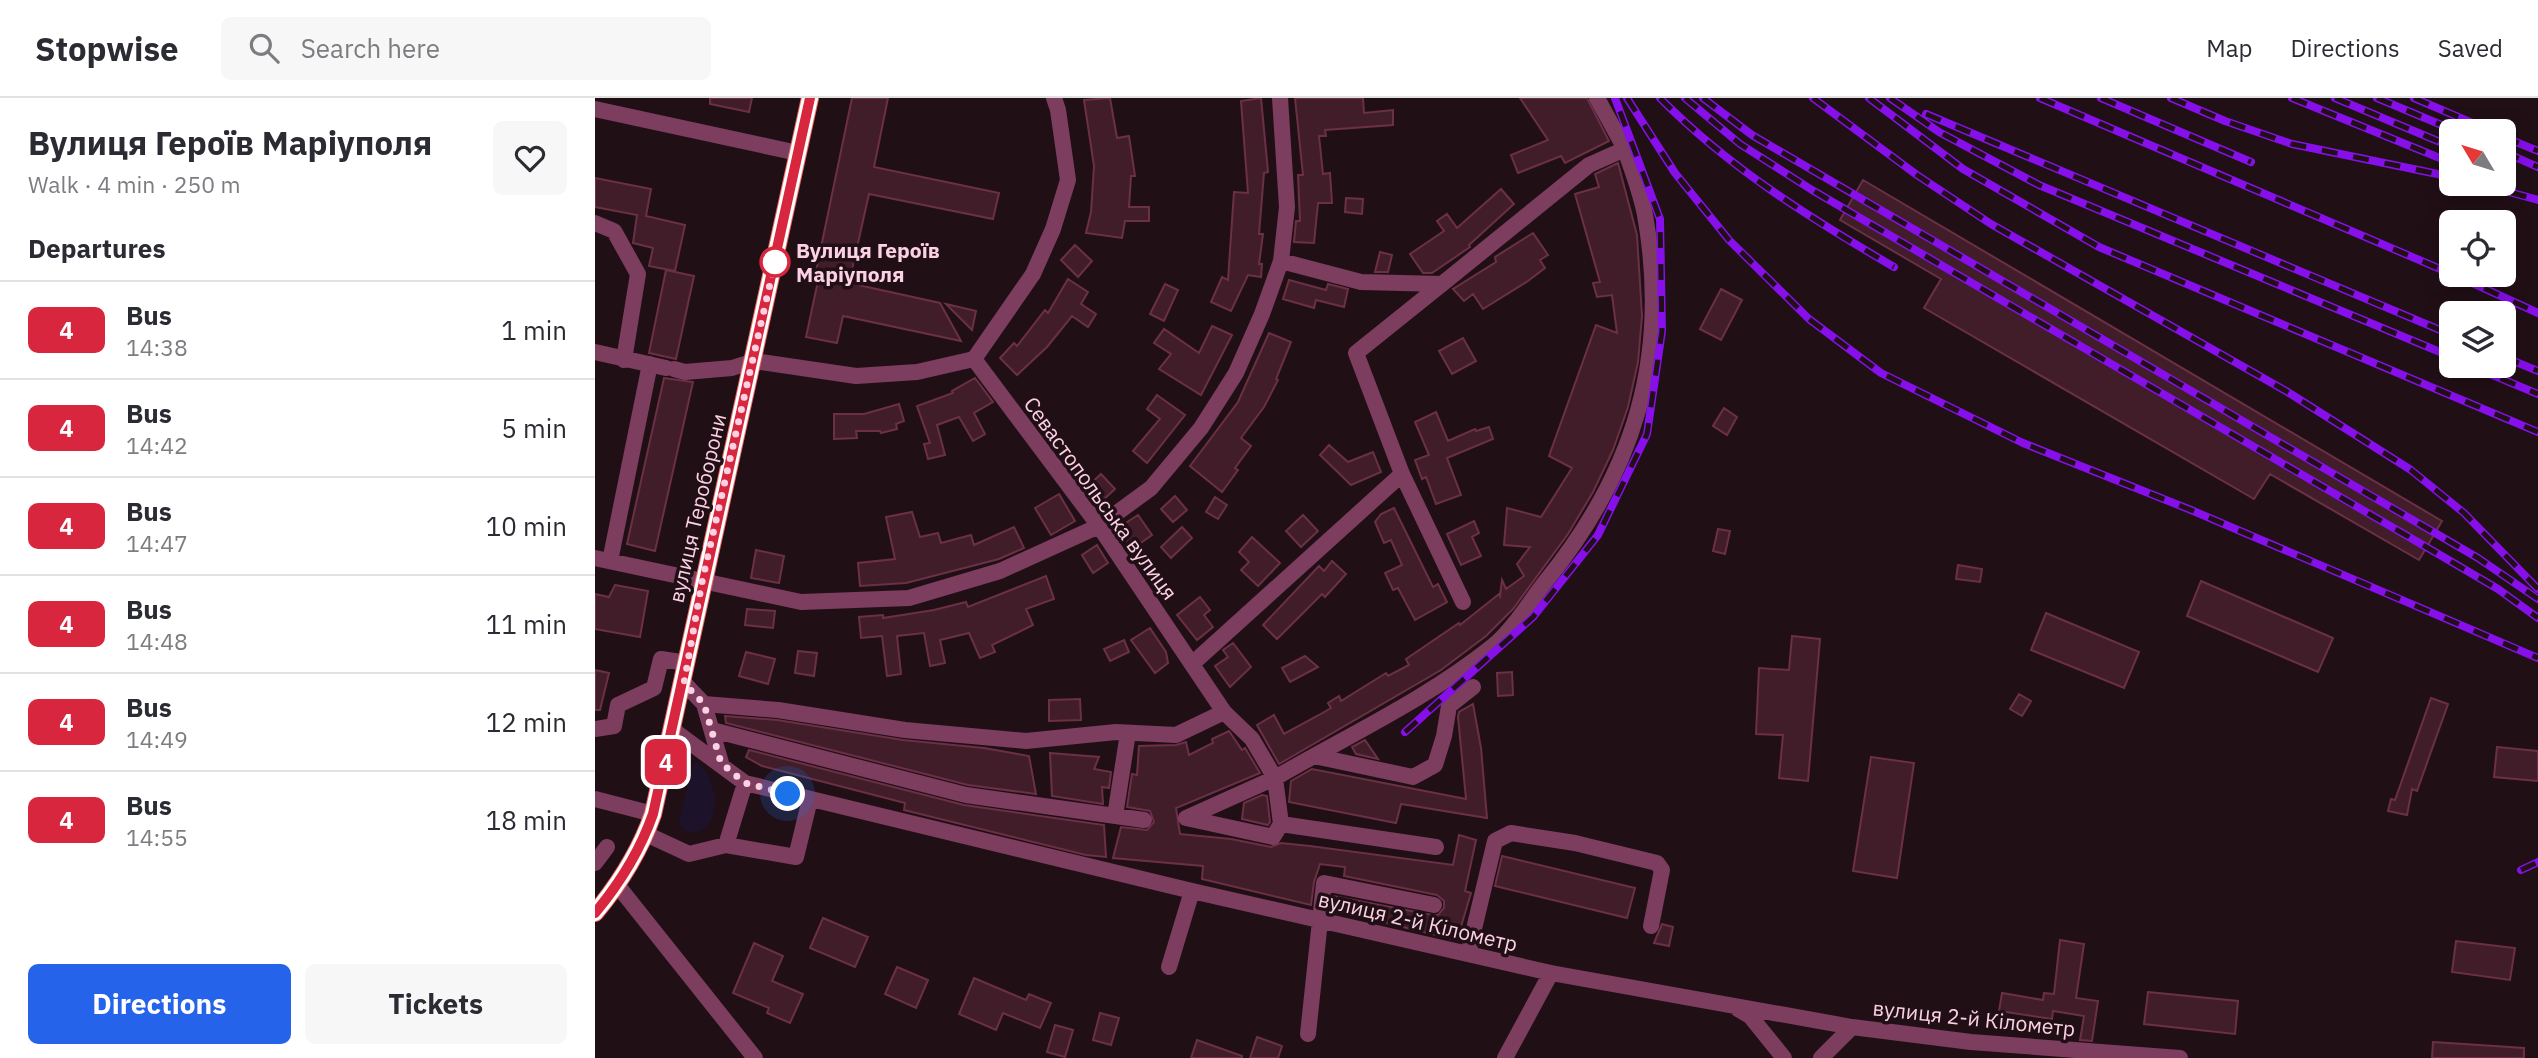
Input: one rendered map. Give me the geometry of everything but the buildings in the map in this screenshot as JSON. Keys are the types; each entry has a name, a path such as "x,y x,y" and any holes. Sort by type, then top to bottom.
{"main road":[{"name":"вулиця Тероборони","path":"595,913 618,886 646,834 653,814 684,683 702,582 754,361 810,98"}],"street":[{"path":"595,352 685,372 732,368 754,361 856,376 917,372 974,359 1033,274 1053,229 1068,180 1054,98"},
{"path":"664,367 602,559 801,602 909,598 1000,571 1099,526 1151,488 1201,428 1236,373 1262,314 1281,261 1287,207 1280,98"},
{"path":"1275,778 1281,824 1273,837 1186,818 1275,778 1406,702 1495,645 1579,541 1612,482 1637,420 1647,370 1653,313 1645,214 1625,149 1597,98"},
{"path":"595,109 798,153"},
{"path":"1463,603 1402,474 1356,353 1589,165 1625,149"},
{"path":"595,223 614,231 638,274 624,360"},
{"path":"1281,261 1361,282 1442,284"},
{"name":"Севастопольська вулиця","path":"974,359 1099,526 1224,712 1252,739 1275,778"},
{"path":"1192,664 1402,474"},
{"path":"595,729 614,726 618,705 654,688 661,659 687,663"},
{"path":"684,683 704,704 721,763"},
{"path":"1314,755 1413,777 1435,765 1449,706 1473,687"},
{"path":"704,704 778,710 905,730 1026,741 1128,733 1176,735 1224,712"},
{"name":"вулиця 2-й Кілометр","path":"673,730 745,783 1192,891 1551,973 1852,1027 2017,1051 2180,1058"},
{"path":"712,730 967,795 1144,820"},
{"path":"1115,816 1128,733"},
{"path":"726,845 745,783"},
{"path":"595,799 653,814"},
{"path":"646,834 689,854 726,845 796,857 810,799"},
{"path":"1281,824 1436,847"},
{"path":"1468,954 1495,841 1511,833 1575,843 1657,863 1663,870 1651,926"},
{"path":"595,863 607,846"},
{"path":"1308,1034 1324,883 1434,905"},
{"path":"618,886 755,1058"},
{"path":"1169,967 1192,891"},
{"path":"1505,1058 1551,973"},
{"path":"1734,1006 1750,1016 1784,1058"},
{"path":"1821,1058 1852,1027"}],"shaded area":[{"path":"694,761 710,779 715,805 713,817 707,826 698,831 685,831 679,822"}],"railway":[{"path":"1405,732 1533,617 1598,535 1647,434 1662,331 1660,219 1615,98"},
{"path":"1627,98 1675,173 1729,240 1809,319 1881,373 2023,443 2191,510 2538,658"},
{"path":"1660,98 1714,147 1771,190 1894,267"},
{"path":"1685,98 1740,144 1812,190 2498,589 2538,618"},
{"path":"1703,98 1752,135 2478,558 2538,599"},
{"path":"1813,98 1917,175 1991,224 2286,391 2411,470 2464,513 2538,589"},
{"path":"1869,98 1963,169 2099,247 2538,432"},
{"path":"1890,98 1939,132 2039,185 2439,352"},
{"path":"2040,98 2439,268"},
{"path":"2101,98 2251,162"},
{"path":"2171,98 2225,121 2292,144 2439,174"},
{"path":"2292,98 2439,158"},
{"path":"2335,98 2439,142"},
{"path":"2377,98 2439,124"},
{"path":"2414,98 2463,119"},
{"path":"1926,114 2439,330"},
{"path":"2517,142 2538,151"},
{"path":"2517,158 2538,167"},
{"path":"2517,194 2538,200"},
{"path":"2481,287 2538,313"},
{"path":"2516,362 2538,371"},
{"path":"2500,378 2538,394"},
{"path":"2521,870 2538,862"}],"bus line":[{"name":"4","path":"595,913 618,886 646,834 653,814 679,706 702,582 754,361 810,98"}],"place":[{"name":"Вулиця Героїв Маріуполя","path":"775,262"}],"route":[{"path":"775,262 702,582 684,683 704,704 721,763 745,783 788,794"}]}
